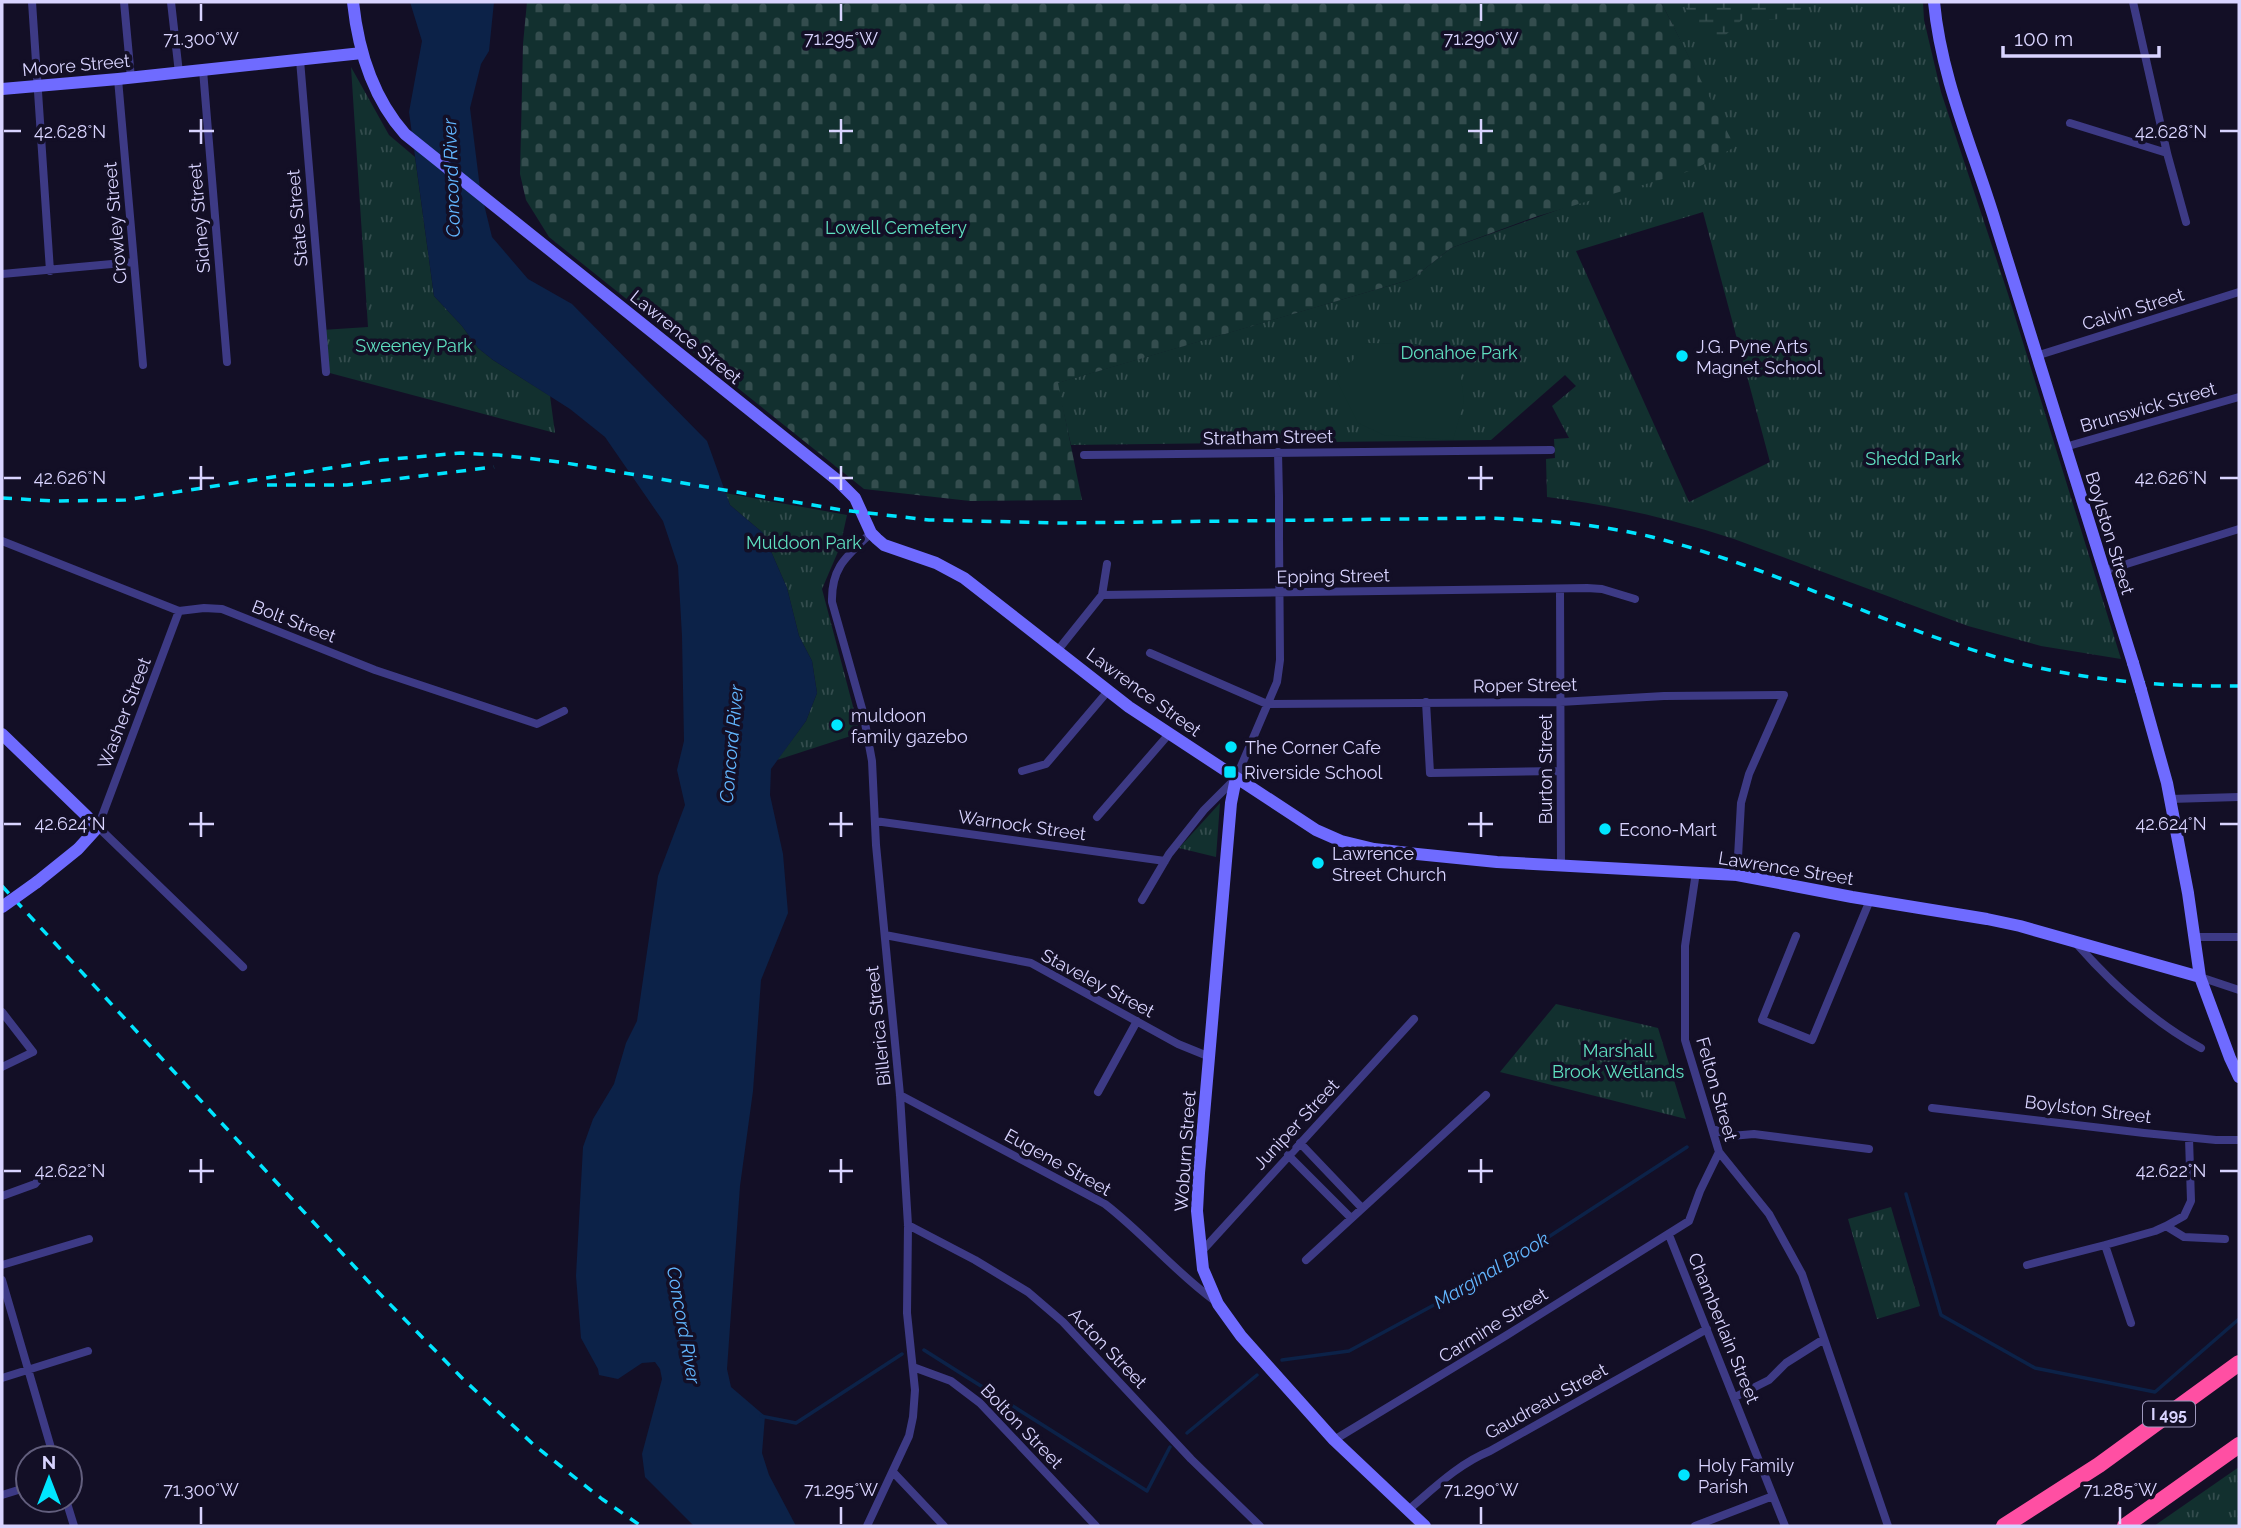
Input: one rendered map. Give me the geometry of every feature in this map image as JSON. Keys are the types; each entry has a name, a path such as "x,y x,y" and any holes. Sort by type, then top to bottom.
{"highway":[{"name":"I 495","path":"2004,1526 2099,1465 2239,1363"},
{"path":"2125,1526 2239,1445"}],"main road":[{"name":"Lawrence Street","path":"353,2 362,53 386,107 405,134 837,480 855,498 871,533 884,545 930,560 964,578 1108,691 1316,830 1341,841 1374,849 1497,862 1737,875 1987,919 2200,977"},
{"name":"Boylston Street","path":"1934,2 1936,25 1950,83 2160,754 2200,977 2239,1077"},
{"name":"Moore Street","path":"2,89 362,53"},
{"path":"2,734 98,827 78,849 2,907"},
{"name":"Woburn Street","path":"1236,778 1224,868 1197,1211 1203,1269 1218,1304 1241,1336 1334,1440 1425,1526"}],"street":[{"path":"33,2 50,271"},
{"name":"Crowley Street","path":"124,2 134,262 143,365"},
{"path":"170,2 179,73"},
{"path":"2133,2 2167,153 2186,222"},
{"name":"State Street","path":"300,60 326,372"},
{"name":"Sidney Street","path":"203,71 227,362"},
{"path":"2070,123 2167,153"},
{"path":"2,274 134,262"},
{"name":"Calvin Street","path":"2036,356 2239,292"},
{"name":"Brunswick Street","path":"2065,447 2239,397"},
{"name":"Stratham Street","path":"1084,455 1551,450"},
{"path":"1142,900 1165,861 1204,810 1236,778 1279,671 1278,452"},
{"path":"2104,571 2239,529"},
{"name":"Billerica Street","path":"867,1526 909,1436 915,1390 907,1312 908,1225 900,1095 872,768 867,730 836,619 832,590 837,569 843,559 871,533"},
{"path":"2,541 179,611"},
{"path":"1058,650 1102,595 1107,564"},
{"name":"Burton Street","path":"1560,589 1561,865"},
{"name":"Epping Street","path":"1102,595 1602,589 1634,599"},
{"name":"Bolt Street","path":"179,611 222,609 394,676 537,724 564,711"},
{"name":"Washer Street","path":"98,827 179,611"},
{"path":"1150,653 1267,705"},
{"path":"1022,771 1046,764 1108,691"},
{"name":"Roper Street","path":"1267,705 1560,702 1664,696 1784,695 1749,774 1741,803 1737,875"},
{"path":"1426,702 1430,774 1560,771"},
{"path":"1097,817 1169,734"},
{"path":"2170,799 2239,797"},
{"name":"Warnock Street","path":"875,821 1165,861"},
{"path":"98,827 243,967"},
{"name":"Felton Street","path":"1696,872 1685,946 1685,1040 1719,1152 1769,1214 1802,1274 1888,1526"},
{"path":"1796,936 1762,1020 1812,1040 1870,900"},
{"name":"Staveley Street","path":"885,935 1031,963 1178,1044 1210,1057"},
{"path":"2194,937 2239,937"},
{"path":"2075,942 2162,1025 2201,1048"},
{"path":"2200,977 2239,990"},
{"path":"2,1012 33,1052 2,1067"},
{"name":"Juniper Street","path":"1202,1251 1414,1019"},
{"path":"1098,1092 1137,1021"},
{"name":"Eugene Street","path":"900,1095 1105,1204 1189,1282 1218,1304"},
{"path":"1306,1260 1486,1095"},
{"name":"Boylston Street","path":"1932,1108 2189,1138 2239,1140"},
{"path":"1713,1129 1731,1136 1754,1134 1869,1149"},
{"path":"2027,1265 2155,1231 2184,1216 2191,1201 2189,1138"},
{"path":"1300,1143 1362,1208"},
{"path":"1669,1235 1689,1220 1719,1152"},
{"path":"1288,1155 1351,1218"},
{"path":"2,1196 34,1184 46,1171"},
{"name":"Acton Street","path":"908,1225 975,1260 1028,1292 1063,1322 1199,1468 1260,1526"},
{"path":"2166,1226 2184,1237 2225,1239"},
{"name":"Chamberlain Street","path":"1669,1235 1785,1526"},
{"name":"Carmine Street","path":"1334,1440 1669,1235"},
{"path":"2,1265 89,1239"},
{"path":"2105,1245 2131,1323"},
{"path":"2,1280 50,1444"},
{"name":"Gaudreau Street","path":"1407,1511 1456,1469 1707,1329"},
{"path":"1735,1397 1769,1380 1786,1363 1824,1339"},
{"path":"2,1378 88,1351"},
{"name":"Bolton Street","path":"913,1367 951,1381 980,1403 1096,1526"},
{"path":"893,1472 944,1526"},
{"path":"1695,1526 1773,1496"}],"green space":[{"name":"Lowell Cemetery","path":"527,2 1661,2 1735,147 1693,170 1535,217 1451,248 1412,279 1058,383 1082,500 970,501 864,489 549,237 526,200 520,174 523,44"},
{"name":"Shedd Park","path":"1661,2 1923,2 1924,20 1941,92 2008,294 2121,659 2041,646 1968,626 1734,539 1688,525 1547,497 1546,459 1555,458 1554,439 1569,438 1552,406 1576,386 1565,375 1491,440 1071,445 1057,383 1412,279 1451,248 1734,147","holes":["1703,212 1770,462 1689,502 1576,251"]},
{"path":"1690,2 1808,2 1795,14 1779,19 1744,18 1716,44 1692,23 1686,5"},
{"name":"Sweeney Park","path":"351,67 389,135 415,157 434,296 478,348 550,396 555,433 326,372 322,330 368,327"},
{"path":"1366,343 1416,344 1459,363 1464,401 1453,440 1384,435 1358,423 1337,381"},
{"name":"Muldoon Park","path":"725,493 847,515 840,547 822,589 860,733 777,760 806,721 817,693 812,661 799,636 787,588 763,533 730,505"},
{"path":"1220,803 1216,857 1179,848"},
{"name":"Marshall Brook Wetlands","path":"1556,1004 1658,1028 1686,1119 1500,1072"},
{"path":"1891,1207 1920,1306 1877,1319 1848,1219"},
{"path":"2239,1467 2239,1526 2154,1526"}],"water":[{"name":"Concord River","path":"410,2 494,2 489,51 481,64 470,108 480,188 492,237 528,279 572,304 707,441 730,505 763,533 787,588 799,636 812,661 817,693 806,721 771,769 770,795 783,854 788,913 761,980 753,1091 740,1186 727,1369 731,1387 765,1416 762,1453 769,1475 796,1526 694,1526 645,1477 642,1454 662,1379 660,1369 655,1362 642,1363 618,1379 599,1375 581,1338 576,1276 583,1147 593,1119 614,1084 626,1043 637,1021 658,876 685,805 677,770 684,741 678,566 663,521 605,437 570,409 478,348 434,296 409,112 422,41"}],"waterway":[{"name":"Marginal Brook","path":"1282,1360 1349,1351 1493,1273 1687,1147"},
{"name":"Marginal Brook","path":"1906,1194 1941,1315 2035,1368 2155,1392 2239,1319"},
{"name":"Marginal Brook","path":"924,1350 1147,1491 1170,1447"},
{"name":"Marginal Brook","path":"761,1416 796,1423 902,1354"},
{"name":"Marginal Brook","path":"1187,1433 1257,1375"}],"railway":[{"path":"2,498 53,501 125,500 382,460 461,453 560,462 842,510 929,520 1061,523 1488,518 1550,521 1632,533 1697,549 1914,630 2032,666 2120,681 2239,686"},
{"path":"267,485 347,485 494,467"},
{"path":"2,886 379,1293 463,1379 534,1445 641,1526"}],"place":[{"name":"J.G. Pyne Arts Magnet School","path":"1682,356"},
{"name":"muldoon family gazebo","path":"837,725"},
{"name":"The Corner Cafe","path":"1231,747"},
{"name":"Riverside School","path":"1230,772"},
{"name":"Econo-Mart","path":"1605,829"},
{"name":"Lawrence Street Church","path":"1318,863"},
{"name":"Holy Family Parish","path":"1684,1475"}],"park label":[{"name":"Donahoe Park","path":"1459,352"}]}
